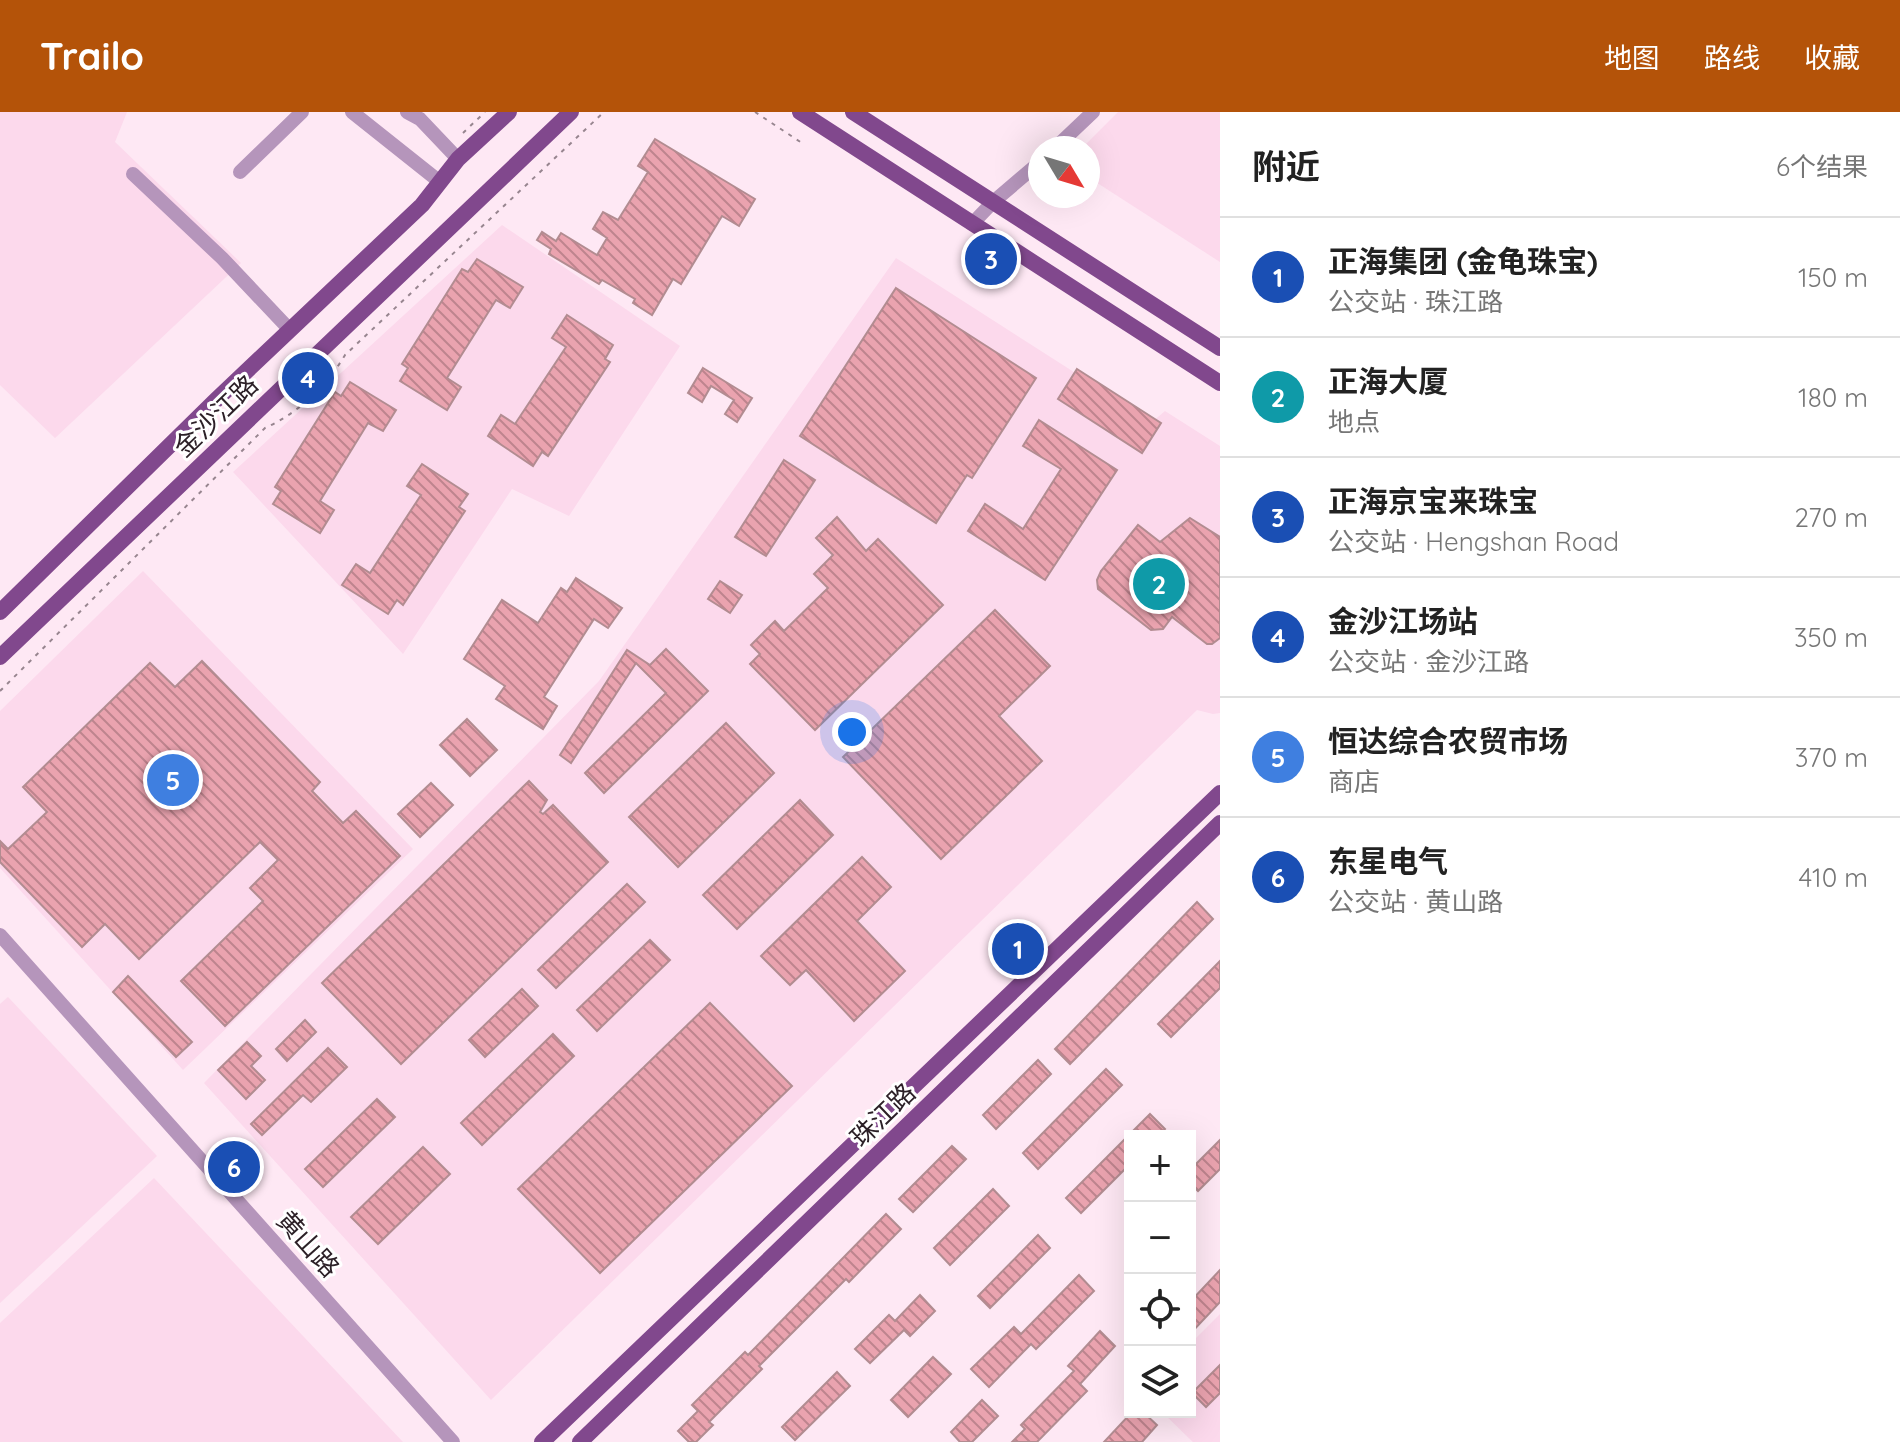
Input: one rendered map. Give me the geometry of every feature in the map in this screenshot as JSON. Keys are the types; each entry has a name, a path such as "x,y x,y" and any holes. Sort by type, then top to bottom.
{"main road":[{"name":"金沙江路","path":"0,612 422,205 458,159 509,112"},
{"name":"金沙江路","path":"0,657 571,112"},
{"path":"800,112 1220,383"},
{"path":"853,112 1220,348"},
{"path":"542,1442 1220,793"},
{"name":"珠江路","path":"580,1442 1220,823"}],"street":[{"path":"240,172 302,112"},
{"path":"352,112 440,182"},
{"path":"407,112 420,119 458,159"},
{"path":"1068,136 1093,112"},
{"path":"972,224 1028,172"},
{"path":"133,174 230,266 290,330"},
{"name":"黄山路","path":"0,935 453,1442"}],"path":[{"path":"0,691 265,428 287,418 331,378 345,355 604,112"},
{"path":"755,112 805,145"}],"shaded area":[{"path":"0,112 127,112 115,142 241,263 55,438 0,385"},
{"path":"1118,112 1220,112 1220,262 1100,185 1100,136 1094,136"},
{"path":"502,225 680,346 569,516 512,489 403,654 233,472"},
{"path":"896,258 1152,422 1165,411 1220,446 1220,713 1197,710 491,1400 204,1083 599,681"},
{"path":"143,571 413,849 183,1070 0,868 0,711"},
{"path":"8,997 157,1156 0,1303 0,1004"},
{"path":"154,1178 403,1442 0,1442 0,1323"},
{"path":"1220,1314 1220,1442 1193,1442 1168,1418 1196,1418 1196,1338"}],"building":[{"path":"655,139 755,199 739,226 722,216 681,284 673,279 652,315 633,303 635,299 602,280 599,284 549,254 551,249 537,240 542,232 556,241 561,233 597,255 607,238 593,229 603,212 618,220 648,172 638,166"},
{"path":"477,259 523,287 510,308 496,300 447,378 461,387 447,410 400,381 408,368 402,364 462,269 468,272"},
{"path":"896,288 1036,378 972,478 967,475 936,523 800,436"},
{"path":"567,315 613,345 605,359 610,362 548,456 542,452 533,466 488,436 501,415 515,424 566,347 552,338"},
{"path":"703,368 752,398 737,422 725,414 734,400 711,386 702,402 688,393"},
{"path":"1077,369 1161,423 1142,453 1058,399"},
{"path":"350,382 396,410 383,431 368,423 320,501 334,510 320,533 273,504 281,491 275,487 335,392 341,396"},
{"path":"1039,420 1117,470 1045,580 968,531 985,504 1023,529 1061,469 1023,446"},
{"path":"784,460 815,480 766,556 735,537"},
{"path":"422,464 468,494 459,507 465,511 403,605 397,600 388,614 342,585 356,564 370,573 421,495 407,486"},
{"path":"837,517 866,551 878,539 943,605 815,730 750,664 760,654 751,645 775,621 784,631 828,588 814,574 833,555 816,538"},
{"path":"1190,518 1220,537 1220,638 1212,644 1207,644 1172,617 1163,629 1151,630 1098,589 1097,580 1101,571 1138,525 1160,542"},
{"path":"576,578 622,608 608,628 594,619 544,697 557,706 543,729 496,699 505,686 464,659 502,600 538,623 561,588 567,592"},
{"path":"720,581 742,595 730,613 708,599"},
{"path":"995,610 1050,666 999,716 1042,761 941,859 843,757"},
{"path":"666,649 708,691 604,793 585,773 666,693 636,663 571,763 560,755 627,650 650,665"},
{"path":"202,661 320,782 312,791 343,823 356,811 400,856 225,1026 181,981 263,901 250,888 278,860 260,842 139,959 105,924 82,947 0,862 0,841 8,849 47,812 23,787 150,663 175,687"},
{"path":"467,719 497,750 470,776 440,745"},
{"path":"726,723 774,773 678,867 629,817"},
{"path":"529,781 547,800 540,812 543,814 553,805 608,862 401,1064 322,983"},
{"path":"431,783 453,805 420,837 398,814"},
{"path":"800,800 833,835 737,929 703,895"},
{"path":"862,857 891,887 857,921 905,971 854,1021 806,970 790,985 761,956"},
{"path":"627,884 645,902 556,988 538,970"},
{"path":"1197,902 1213,919 1070,1064 1055,1049"},
{"path":"650,940 670,960 597,1031 577,1010"},
{"path":"1220,961 1220,988 1171,1037 1158,1024"},
{"path":"128,976 192,1042 176,1057 113,992"},
{"path":"522,989 538,1006 485,1057 469,1040"},
{"path":"710,1003 792,1086 600,1273 518,1189"},
{"path":"305,1020 316,1032 287,1061 276,1049"},
{"path":"553,1034 574,1056 482,1145 461,1123"},
{"path":"247,1042 261,1056 251,1066 265,1080 246,1099 218,1070"},
{"path":"328,1048 347,1067 311,1102 303,1095 262,1135 251,1124"},
{"path":"1038,1060 1051,1074 996,1129 983,1115"},
{"path":"1106,1069 1122,1085 1038,1169 1023,1153"},
{"path":"377,1099 395,1117 323,1187 305,1169"},
{"path":"1150,1114 1165,1129 1164,1130 1134,1130"},
{"path":"1124,1140 1124,1170 1081,1213 1066,1198"},
{"path":"1220,1140 1220,1169 1198,1191 1196,1164"},
{"path":"952,1146 966,1159 913,1212 899,1199"},
{"path":"423,1147 450,1174 378,1244 351,1217"},
{"path":"993,1189 1009,1206 950,1265 934,1248"},
{"path":"886,1214 901,1229 759,1366 762,1369 709,1422 713,1425 696,1442 689,1442 678,1431 698,1411 692,1405 745,1352 748,1355"},
{"path":"1038,1235 1050,1248 990,1308 978,1296"},
{"path":"1220,1270 1220,1302 1196,1328 1196,1296"},
{"path":"1079,1275 1094,1291 1036,1349 1031,1344 989,1387 971,1369 1014,1327 1021,1334"},
{"path":"920,1295 935,1311 910,1336 904,1330 870,1363 855,1349 889,1315 895,1321"},
{"path":"1100,1331 1115,1346 1080,1384 1087,1391 1037,1442 1012,1442 1025,1429 1021,1425 1074,1371 1068,1366"},
{"path":"933,1357 951,1374 908,1417 891,1400"},
{"path":"1220,1365 1220,1393 1206,1407 1196,1397 1196,1389"},
{"path":"837,1372 850,1386 795,1440 782,1427"},
{"path":"982,1400 998,1416 972,1442 960,1442 951,1432"},
{"path":"1126,1418 1149,1418 1157,1425 1142,1442 1104,1442"}],"place":[{"name":"正海京宝来珠宝","path":"991,259"},
{"name":"金沙江场站","path":"308,378"},
{"name":"正海大厦","path":"1159,584"},
{"name":"恒达综合农贸市场","path":"173,780"},
{"name":"正海集团 (金龟珠宝)","path":"1018,949"},
{"name":"东星电气","path":"234,1167"}]}
